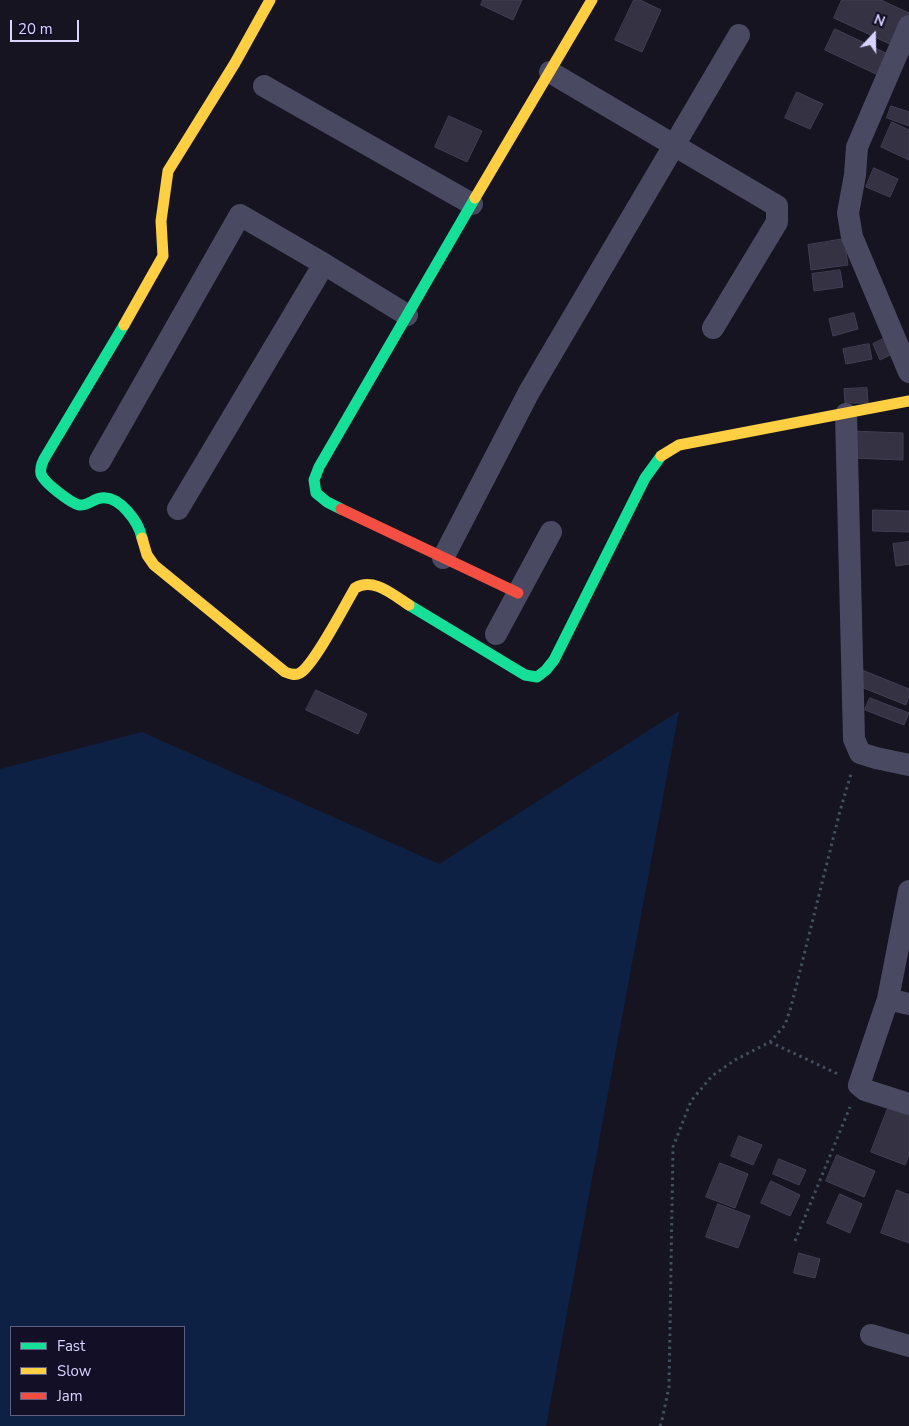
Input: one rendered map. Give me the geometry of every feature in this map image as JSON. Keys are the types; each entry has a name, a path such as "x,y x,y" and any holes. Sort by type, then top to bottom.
{"street":[{"path":"270,0 168,171 161,221 163,256 44,459 41,466 41,475 46,482 66,498 80,505 87,505 95,498 102,497 118,504 138,524 143,549 147,558 285,672 293,676 302,672 311,663 355,588 360,584 368,583 380,587 525,675 537,677 554,660 645,478 654,462 665,451 679,445 909,401"},
{"path":"518,593 328,502 316,493 314,480 319,468 407,314 592,0"},
{"path":"909,26 858,147 848,213 852,237 909,372"},
{"path":"443,558 529,392 676,146 739,35"},
{"path":"550,72 777,206 777,222 713,328"},
{"path":"264,86 472,204"},
{"path":"100,461 240,215 407,314"},
{"path":"178,509 324,264"},
{"path":"846,414 854,739 860,753 909,765"},
{"path":"496,634 551,532"},
{"path":"909,891 898,1002 859,1085 866,1090 909,1104"},
{"path":"871,1336 909,1346"}],"path":[{"path":"660,1426 668,1386 673,1147 691,1101 712,1076 735,1060 770,1042 785,1025 840,811 860,753"},
{"path":"770,1042 859,1085 795,1241"}],"water":[{"path":"679,711 546,1426 0,1426 0,769 142,732 439,864"}],"building":[{"path":"483,0 522,0 513,20 481,5"},
{"path":"634,0 640,0 661,10 642,52 615,40"},
{"path":"842,0 881,0 909,13 894,46 834,18"},
{"path":"835,29 888,54 878,75 825,50"},
{"path":"797,92 823,104 810,129 785,118"},
{"path":"891,106 909,112 909,126 887,118"},
{"path":"449,116 482,131 467,162 435,147"},
{"path":"892,122 909,130 909,160 881,147"},
{"path":"874,168 898,179 890,197 866,187"},
{"path":"844,239 848,265 811,270 808,245"},
{"path":"840,270 843,287 814,291 812,274"},
{"path":"854,313 858,329 833,336 829,319"},
{"path":"885,338 892,354 880,360 873,344"},
{"path":"869,344 872,359 846,364 843,349"},
{"path":"867,388 868,403 845,403 844,389"},
{"path":"851,431 903,433 903,460 851,458"},
{"path":"873,510 909,511 909,532 873,531"},
{"path":"909,542 909,564 896,566 893,544"},
{"path":"862,670 909,689 906,705 856,685"},
{"path":"316,690 367,714 358,734 306,710"},
{"path":"870,698 909,713 904,725 865,710"},
{"path":"890,1103 909,1110 909,1155 905,1165 871,1152"},
{"path":"739,1136 762,1145 753,1165 731,1156"},
{"path":"837,1155 875,1171 864,1197 826,1181"},
{"path":"779,1159 806,1170 799,1185 773,1174"},
{"path":"720,1163 748,1174 735,1208 706,1197"},
{"path":"771,1181 800,1195 790,1216 761,1203"},
{"path":"897,1190 909,1195 909,1243 881,1233"},
{"path":"840,1194 862,1204 850,1233 827,1223"},
{"path":"718,1204 750,1216 738,1248 706,1237"},
{"path":"799,1253 820,1259 815,1278 794,1273"}],"traffic: fast":[{"path":"341,509 327,502 316,493 314,480 319,467 475,198"},
{"path":"124,325 44,459 41,466 41,474 58,492 79,505 101,498 108,498 122,505 133,518 142,538"},
{"path":"409,605 525,675 537,677 554,660 645,478 661,456"}],"traffic: slow":[{"path":"124,325 163,256 161,221 168,171 235,63 270,0"},
{"path":"475,198 592,0"},
{"path":"661,456 679,445 909,401"},
{"path":"142,538 147,555 154,565 285,672 291,674 300,673 313,659 355,588 362,585 376,586 390,592 409,605"}],"traffic: jam":[{"path":"341,509 518,593"}]}
